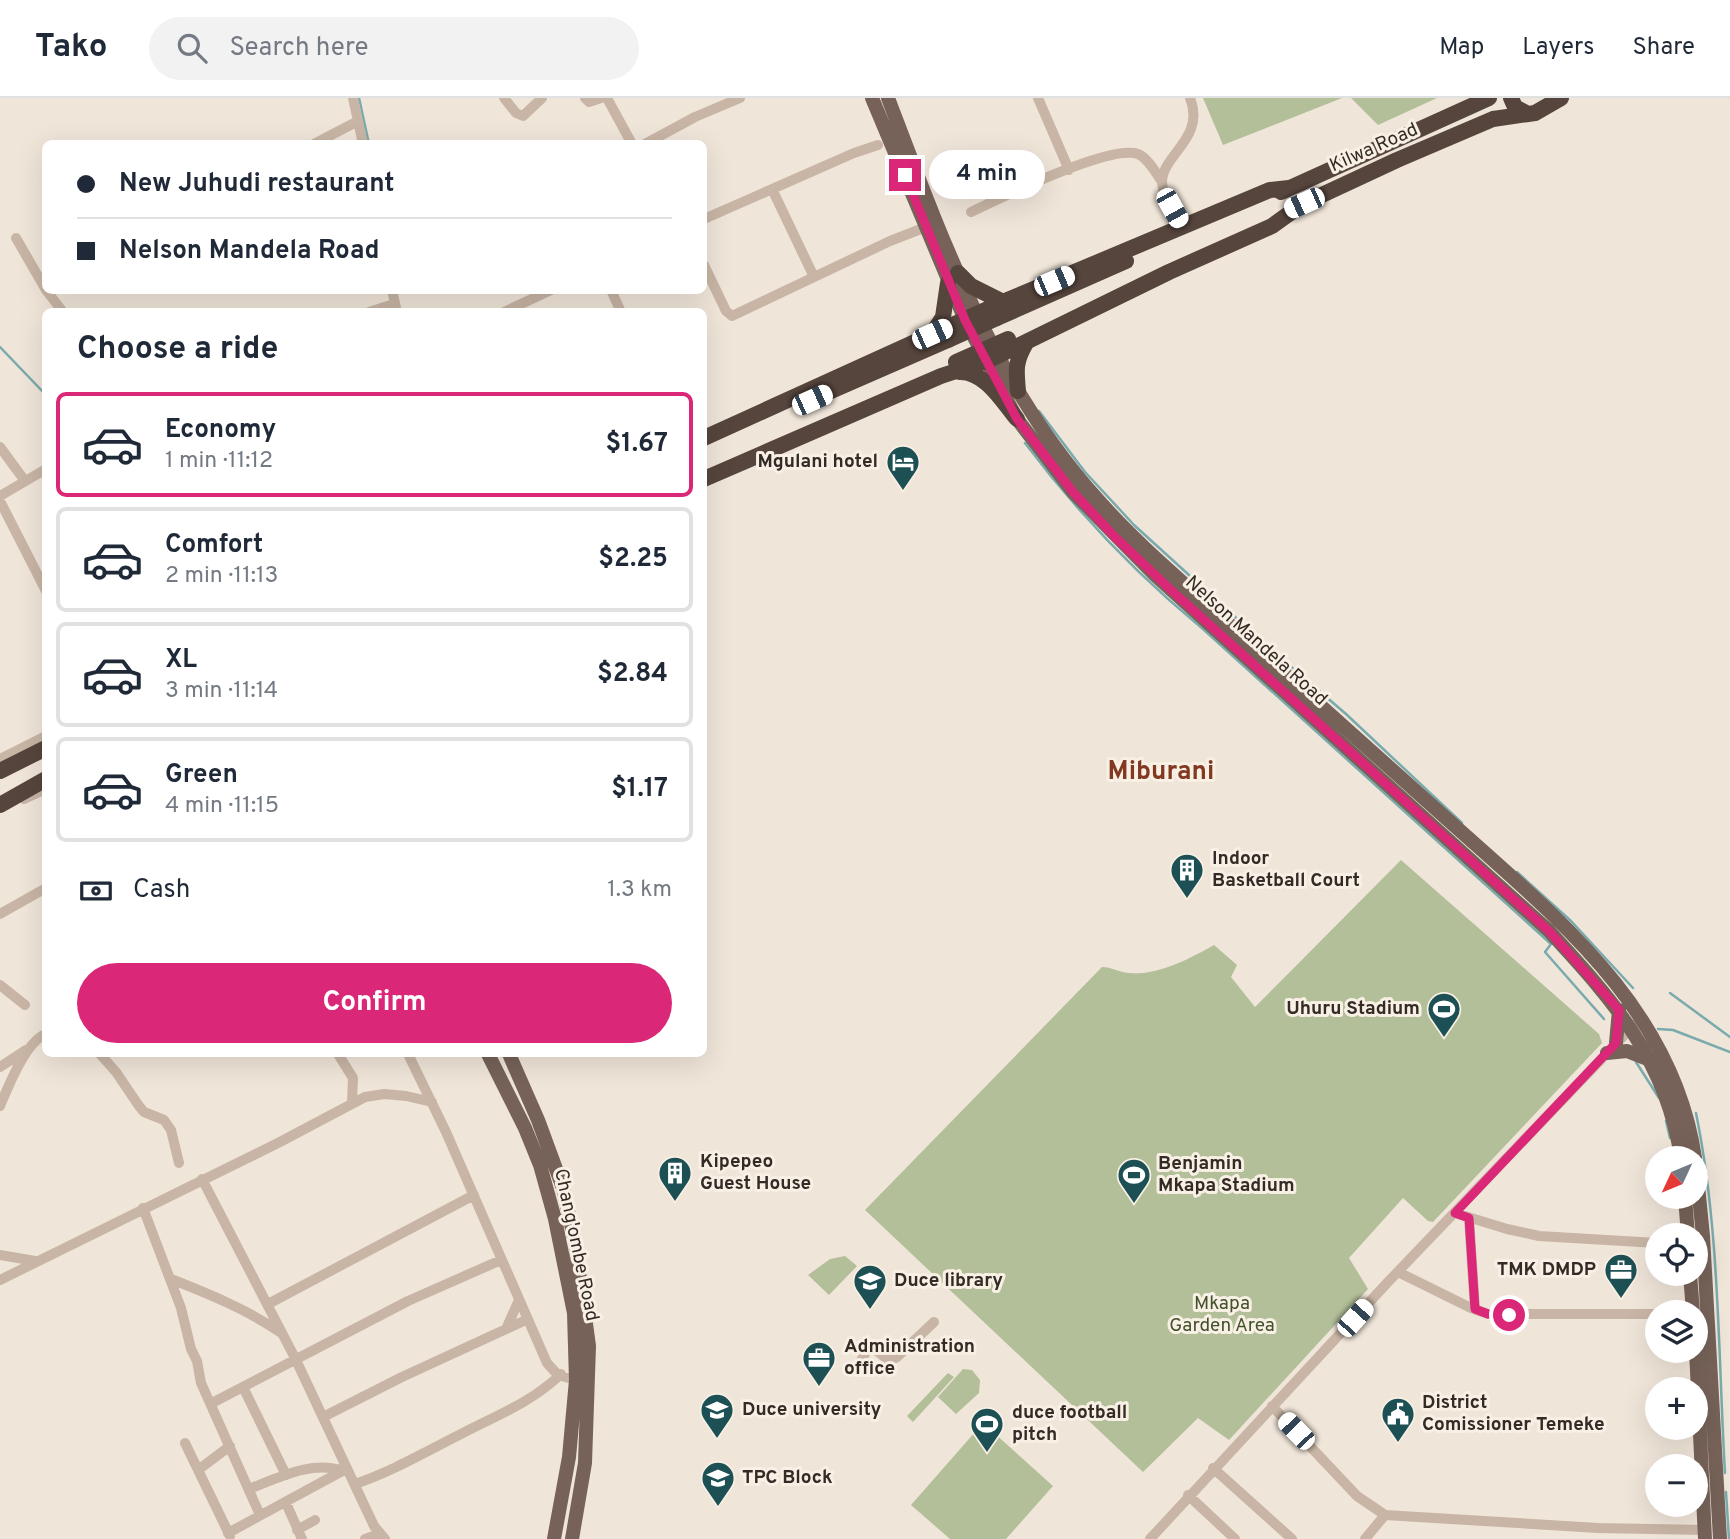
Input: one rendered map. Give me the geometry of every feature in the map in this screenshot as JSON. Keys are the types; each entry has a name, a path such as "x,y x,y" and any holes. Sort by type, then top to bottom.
{"highway":[{"name":"Kilwa Road","path":"707,446 940,337 997,318 1489,98"},
{"path":"1511,98 1515,107 1526,113"},
{"path":"1545,103 1561,98"},
{"name":"Kilwa Road","path":"707,467 809,421 952,367 1397,160 1493,119 1535,113 1545,103"},
{"path":"707,437 940,337 970,317 1003,302 1270,190 1289,188"},
{"path":"707,478 952,367 992,358 1169,272 1272,226 1304,203"},
{"path":"940,337 953,278 1003,302"},
{"path":"1018,391 1015,367 1026,342"},
{"path":"952,367 974,374 993,390 1017,419"},
{"path":"0,771 42,750"},
{"path":"0,805 42,781"}],"main road":[{"name":"Nelson Mandela Road","path":"872,98 926,227 953,278"},
{"name":"Nelson Mandela Road","path":"888,98 953,278 992,358 1017,419 1073,492 1115,537 1203,620 1549,931 1619,1010 1636,1023 1670,1068 1681,1098 1692,1146"},
{"name":"Nelson Mandela Road","path":"992,358 1018,391 1060,455 1121,524 1521,886 1593,957 1621,990 1636,1023 1662,1085 1678,1146"},
{"path":"1619,1010 1611,1048 1650,1060"},
{"name":"Chang'ombe Road","path":"489,1057 533,1145 555,1219 574,1313 576,1380 569,1457 554,1539"},
{"name":"Chang'ombe Road","path":"510,1057 538,1120 562,1188 575,1242 585,1313 590,1370 585,1463 572,1539"},
{"path":"1700,1209 1723,1482 1720,1539"},
{"path":"1697,1363 1705,1534"}],"street":[{"path":"353,98 362,140"},
{"path":"505,98 516,113 523,116 542,98"},
{"path":"586,98 589,102 601,98"},
{"path":"607,98 630,140"},
{"path":"652,140 695,117 740,98"},
{"path":"1038,98 1069,170"},
{"path":"1162,182 1193,121 1193,106 1189,98"},
{"path":"322,140 358,121"},
{"path":"707,218 878,145"},
{"path":"971,212 1028,185 1069,170 1117,153 1135,153 1142,156 1162,182 1182,227"},
{"path":"772,189 814,277"},
{"path":"707,271 726,311 732,316 926,227"},
{"path":"16,238 42,283"},
{"path":"49,294 60,308"},
{"path":"513,308 542,294"},
{"path":"0,447 25,481"},
{"path":"42,471 0,499 42,583"},
{"path":"0,759 42,738"},
{"path":"0,812 42,791"},
{"path":"0,914 42,890"},
{"path":"0,985 25,1005"},
{"path":"1150,1539 1213,1468 1636,1023"},
{"path":"0,1067 42,1036"},
{"path":"0,1106 28,1049"},
{"path":"103,1057 144,1112 163,1120 171,1130 179,1163"},
{"path":"340,1057 353,1078 352,1103"},
{"path":"410,1057 474,1195 547,1363 558,1376 561,1374 576,1380"},
{"path":"0,1280 278,1143 365,1097 384,1094 432,1102"},
{"path":"202,1179 295,1358 345,1470 382,1537 365,1539"},
{"path":"268,1304 474,1195"},
{"path":"144,1208 171,1279 197,1361 201,1383 260,1515"},
{"path":"1455,1213 1539,1236 1645,1242"},
{"path":"1469,1218 1475,1309"},
{"path":"0,1255 35,1261"},
{"path":"212,1403 408,1301 501,1260"},
{"path":"1398,1272 1488,1314 1645,1314"},
{"path":"171,1279 257,1317 282,1334"},
{"path":"506,1329 519,1300"},
{"path":"323,1417 528,1319"},
{"path":"859,1364 870,1345 888,1361 897,1357 934,1322"},
{"path":"355,1484 391,1471 521,1405 561,1374"},
{"path":"243,1387 286,1475"},
{"path":"1272,1406 1357,1496 1385,1515 1705,1534"},
{"path":"185,1443 230,1536 260,1515 345,1470"},
{"path":"198,1470 230,1446"},
{"path":"250,1489 286,1475 319,1467 345,1470"},
{"path":"1213,1468 1292,1539"},
{"path":"1188,1496 1235,1539"},
{"path":"286,1503 300,1535 315,1520"},
{"path":"1365,1539 1385,1515"}],"green space":[{"path":"1203,98 1342,98 1223,145"},
{"path":"1351,98 1437,98 1378,125"},
{"name":"Benjamin Mkapa Stadium","path":"1401,860 1599,1034 1602,1043 1433,1222 1428,1221 1403,1198 1349,1258 1368,1289 1229,1440 1198,1418 1143,1472 865,1210 1102,967 1129,973 1151,972 1184,961 1214,945 1237,965 1231,977 1255,1007"},
{"path":"845,1256 857,1266 829,1295 808,1275 830,1259"},
{"path":"963,1369 972,1370 980,1380 979,1393 956,1414 938,1397"},
{"path":"948,1373 954,1377 913,1422 907,1416"},
{"name":"duce football pitch","path":"983,1423 1053,1486 1006,1539 950,1539 911,1505"}],"waterway":[{"path":"359,98 368,140"},
{"path":"0,347 42,391"},
{"path":"1039,411 1085,472 1134,525 1346,714 1462,823"},
{"path":"1025,443 1087,518 1154,586 1551,944 1545,952 1604,1019"},
{"path":"1517,872 1571,921 1633,988"},
{"path":"1670,993 1730,1037"},
{"path":"1658,1029 1673,1030 1730,1052"},
{"path":"1636,1062 1659,1098"},
{"path":"1696,1113 1714,1247 1725,1473"},
{"path":"1666,1121 1670,1138"},
{"path":"1726,1492 1729,1539"}],"place":[{"name":"Mgulani hotel","path":"903,492"},
{"name":"Indoor Basketball Court","path":"1187,900"},
{"name":"Uhuru Stadium","path":"1444,1039"},
{"name":"Kipepeo Guest House","path":"675,1203"},
{"name":"Benjamin Mkapa Stadium","path":"1134,1205"},
{"name":"TMK DMDP","path":"1621,1300"},
{"name":"Duce library","path":"870,1311"},
{"name":"Administration office","path":"819,1388"},
{"name":"Duce university","path":"717,1440"},
{"name":"District Comissioner Temeke","path":"1398,1444"},
{"name":"duce football pitch","path":"987,1454"},
{"name":"TPC Block","path":"718,1508"}],"district":[{"name":"Miburani","path":"1161,772"}],"route":[{"path":"905,175 948,283 1017,419 1073,492 1115,537 1171,590 1549,931 1619,1010 1616,1043 1455,1213 1469,1218 1475,1309 1488,1314 1509,1315"}],"park label":[{"name":"Mkapa Garden Area","path":"1222,1315"}]}
